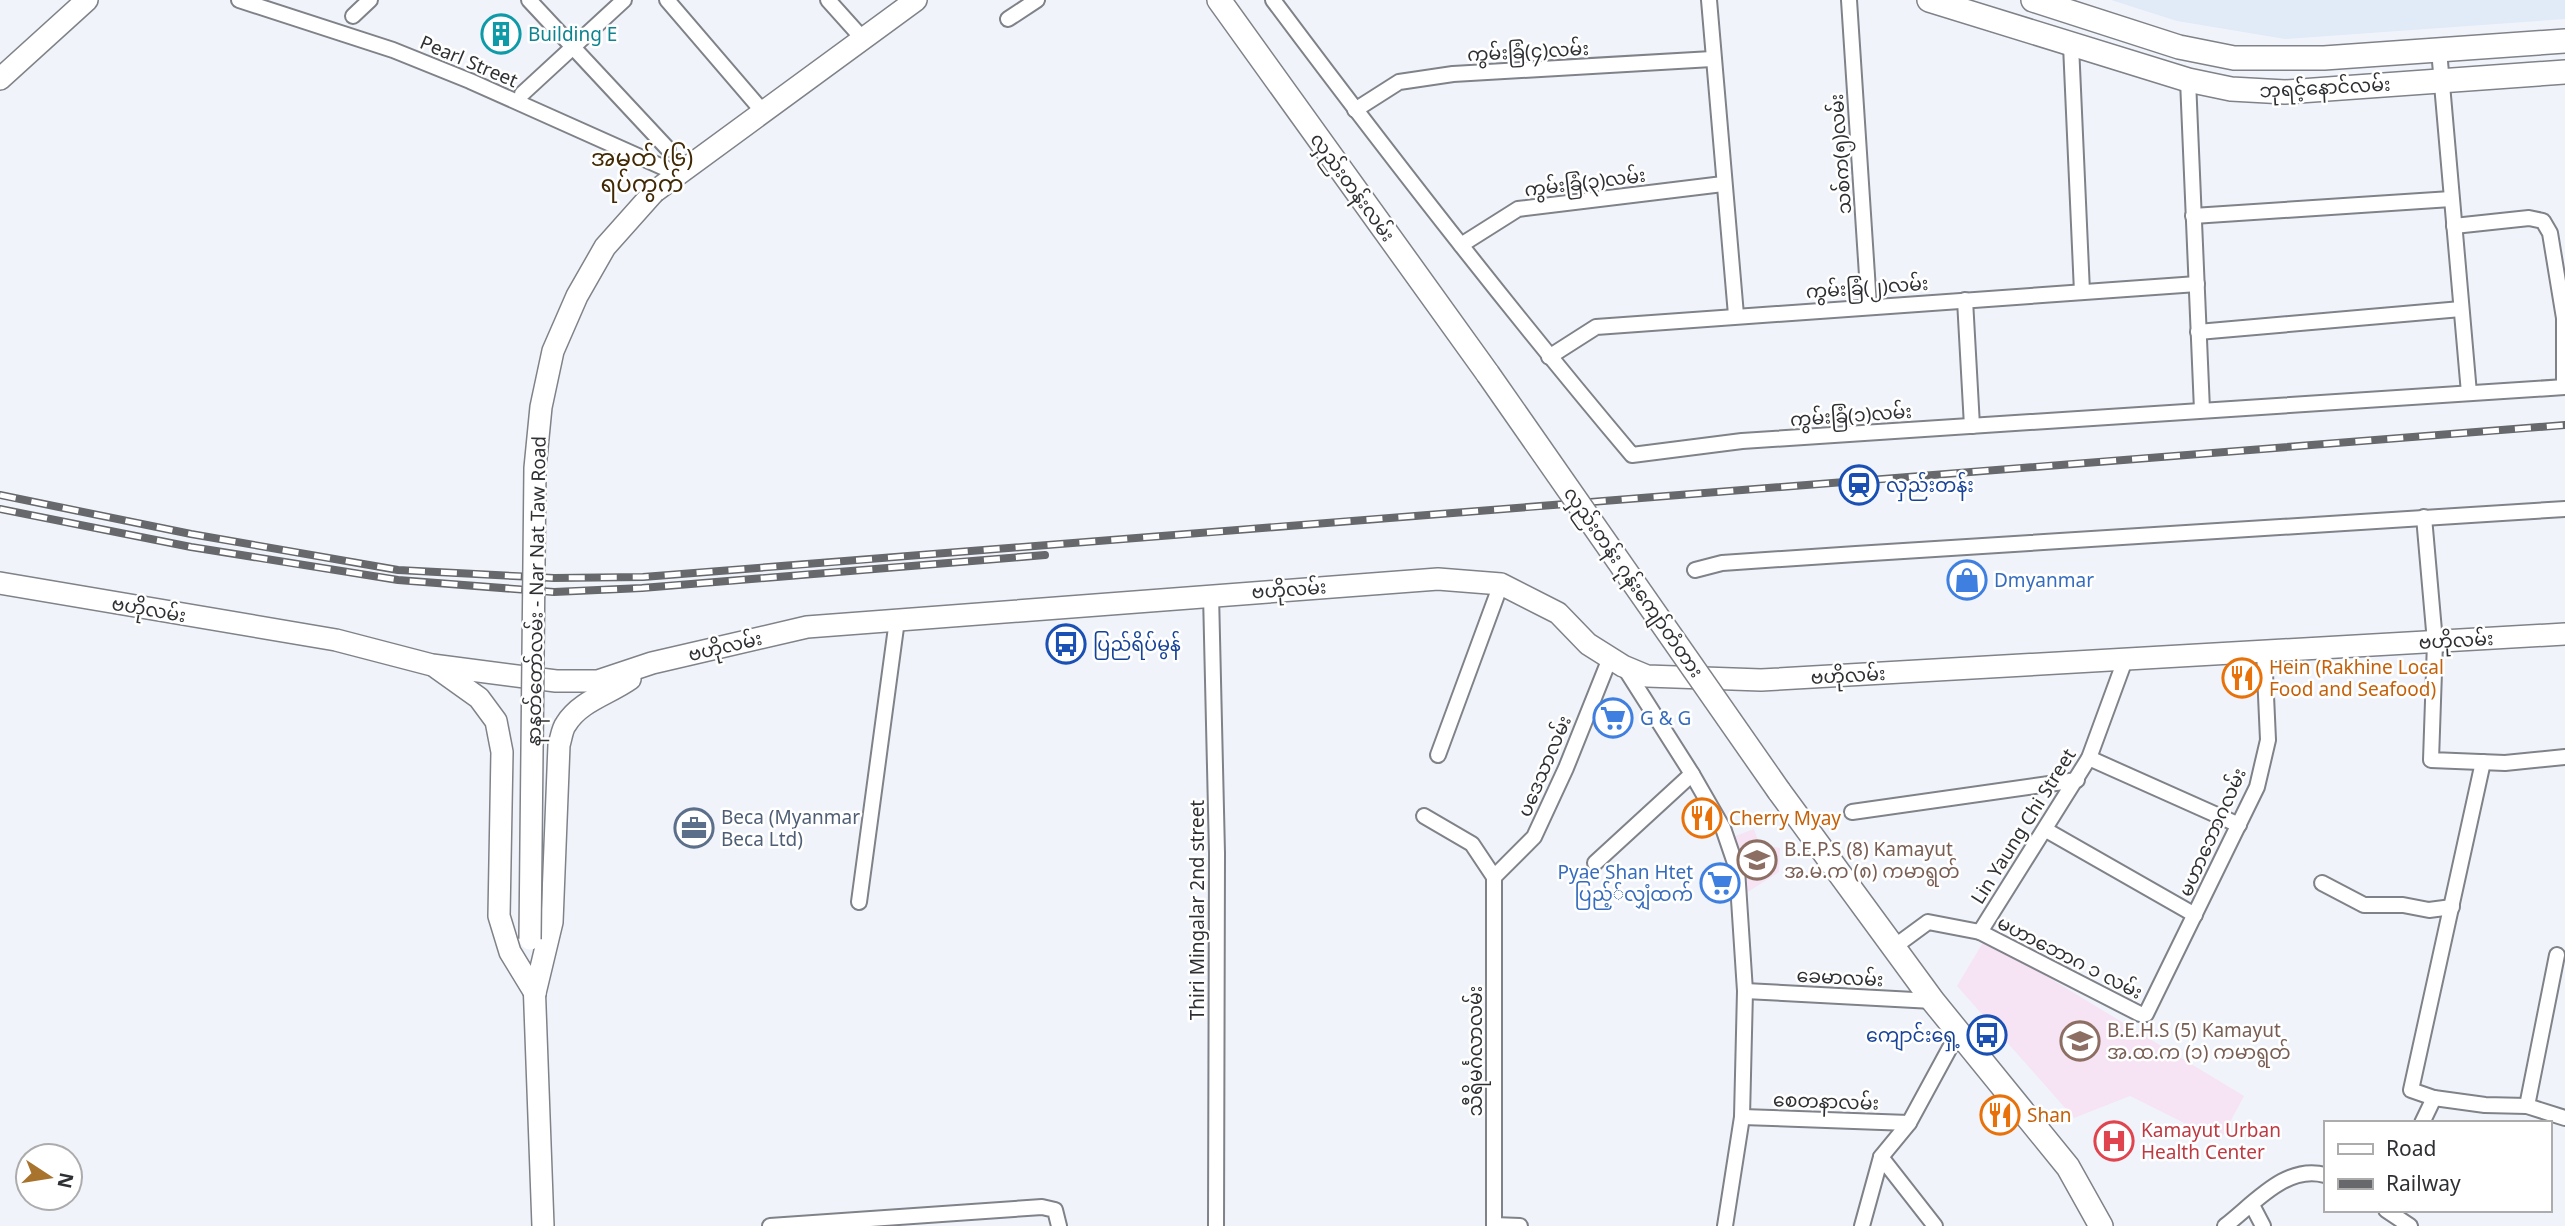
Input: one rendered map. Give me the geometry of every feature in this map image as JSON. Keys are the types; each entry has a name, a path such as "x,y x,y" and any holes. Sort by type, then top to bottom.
{"main road":[{"path":"0,79 87,0"},
{"name":"နာနတ်တော်လမ်း - Nar Nat Taw Road","path":"535,993 530,939 535,468 541,407 553,351 577,296 605,247 654,192 916,0"},
{"name":"လှည်းတန်းလမ်း","path":"1219,0 1488,374"},
{"name":"ဘုရင့်နောင်လမ်း","path":"1929,0 1956,4 2078,47 2188,80 2231,89 2285,92 2565,72"},
{"name":"ဘုရင့်နောင်လမ်း","path":"2033,0 2179,47 2234,58 2324,58 2565,41"},
{"path":"2078,47 2093,19"},
{"name":"လှည်းတန်း ဂုန်းကျော်တံတား","path":"1488,374 1779,790 1933,1001 2068,1167 2101,1226"},
{"name":"ဗဟိုလမ်း","path":"0,583 336,640 432,665 556,681 598,681 652,663 807,627 1211,594 1437,579 1500,584 1558,613 1588,644 1616,662 1647,676 1761,680 2565,634"},
{"path":"543,1226 535,993 552,922 559,745 565,725 584,704 614,690 652,663"},
{"path":"432,665 480,698 496,721 502,752 499,916 510,952 535,993"}],"street":[{"name":"Pearl Street","path":"239,0 393,50 678,174"},
{"path":"353,16 370,0"},
{"path":"528,0 668,149"},
{"path":"522,94 624,0"},
{"path":"667,0 764,113"},
{"path":"828,0 863,39"},
{"path":"1008,19 1037,0"},
{"path":"1273,0 1355,110 1549,357"},
{"path":"1709,0 1712,60 1736,315"},
{"name":"သစ်က(၅)လမ်း","path":"1849,0 1869,306"},
{"path":"2078,47 2082,292"},
{"path":"2439,50 2469,393"},
{"name":"ကွမ်းခြံ(၄)လမ်း","path":"1355,110 1399,82 1453,74 1712,60"},
{"path":"2188,80 2202,410"},
{"name":"ကွမ်းခြံ(၃)လမ်း","path":"1461,245 1518,209 1723,184"},
{"path":"2193,216 2451,199"},
{"path":"2454,226 2529,218 2543,221 2550,233 2564,318 2564,387"},
{"name":"ကွမ်းခြံ(၂)လမ်း","path":"1549,357 1596,327 2197,284"},
{"path":"1965,300 1972,426"},
{"path":"2198,332 2461,309"},
{"name":"ကွမ်းခြံ(၁)လမ်း","path":"1549,357 1632,455 1742,441 2564,387"},
{"path":"1695,570 1723,564 1776,559 2565,509"},
{"path":"2424,517 2435,642 2431,760 2505,763 2565,757"},
{"path":"1438,755 1500,584"},
{"name":"Thiri Mingalar 2nd street","path":"1211,594 1217,844 1216,1226"},
{"path":"859,902 897,620"},
{"name":"မဟာဘောဂလမ်း","path":"2143,1015 2257,787 2268,740 2264,651"},
{"name":"Lin Yaung Chi Street","path":"1980,932 2089,758 2125,660"},
{"path":"1616,662 1692,774 1728,837 1737,869 1745,991 1742,1117 1725,1226"},
{"name":"ပဒေသာလမ်း","path":"1494,877 1534,838 1616,662"},
{"path":"2089,758 2239,825"},
{"path":"2483,762 2411,1090 2434,1098 2485,1105 2527,1106 2565,1118"},
{"path":"1595,863 1692,774"},
{"path":"1852,812 2077,780"},
{"path":"1424,816 1472,844 1494,877"},
{"path":"2046,830 2195,915"},
{"name":"သီရိမင်္ဂလာလမ်း","path":"1494,877 1494,1226"},
{"path":"2322,883 2364,905 2403,905 2429,910 2452,908"},
{"name":"မဟာဘောဂ ၁ လမ်း","path":"1894,947 1928,922 1980,932 2143,1015"},
{"path":"2527,1106 2557,955"},
{"name":"ခေမာလမ်း","path":"1745,991 1933,1001"},
{"path":"1862,1226 1881,1157 1909,1124 1959,1031"},
{"path":"2423,1121 2434,1098"},
{"name":"စေတနာလမ်း","path":"1742,1117 1909,1124"},
{"path":"1881,1157 1935,1226"},
{"path":"2225,1226 2285,1178 2306,1172 2324,1175"},
{"path":"2252,1205 2263,1226"},
{"path":"778,1226 1042,1207 1055,1210 1059,1226"},
{"path":"2389,1212 2410,1226"},
{"path":"1494,1226 1520,1226"}],"shaded area":[{"path":"2111,0 2565,0 2565,19 2285,39 2177,21"},
{"name":"B.E.P.S (8) Kamayut အ.မ.က (၈) ကမာရွတ်","path":"1754,829 1759,844 1780,848 1779,872 1743,895 1730,838"},
{"name":"B.E.H.S (5) Kamayut အ.ထ.က (၁) ကမာရွတ်","path":"1985,939 2244,1096 2220,1141 2130,1096 2074,1118 1957,986"}],"railway":[{"path":"0,495 191,534 398,570 554,578 643,577 2565,425"},
{"path":"0,509 191,547 398,580 554,592 642,588 1045,555"}],"place":[{"name":"Building E","path":"501,34"},
{"name":"လှည်းတန်း","path":"1859,485"},
{"name":"Dmyanmar","path":"1967,580"},
{"name":"ပြည်ရိပ်မွန်","path":"1066,644"},
{"name":"Hein (Rakhine Local Food and Seafood)","path":"2242,678"},
{"name":"G & G","path":"1613,718"},
{"name":"Cherry Myay","path":"1702,818"},
{"name":"Beca (Myanmar Beca Ltd)","path":"694,828"},
{"name":"B.E.P.S (8) Kamayut အ.မ.က (၈) ကမာရွတ်","path":"1757,860"},
{"name":"Pyae Shan Htet ပြည့််လျှံထက်","path":"1720,883"},
{"name":"ကျောင်းရှေ့","path":"1987,1035"},
{"name":"B.E.H.S (5) Kamayut အ.ထ.က (၁) ကမာရွတ်","path":"2080,1041"},
{"name":"Shan","path":"2000,1115"},
{"name":"Kamayut Urban Health Center","path":"2114,1141"}],"district":[{"name":"အမှတ် (၆) ရပ်ကွက်","path":"642,171"}]}
